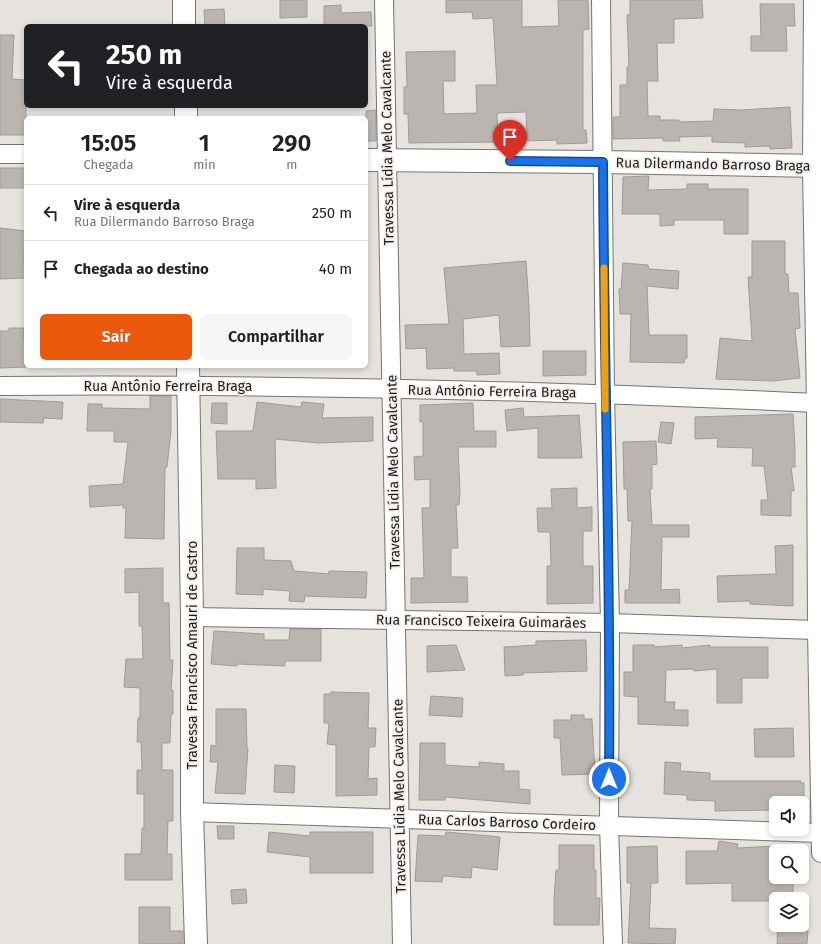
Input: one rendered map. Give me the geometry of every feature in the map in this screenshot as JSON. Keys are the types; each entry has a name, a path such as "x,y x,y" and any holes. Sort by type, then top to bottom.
{"street":[{"path":"184,0 184,24"},
{"name":"Travessa Lídia Melo Cavalcante","path":"384,0 376,160 391,389 402,944"},
{"path":"601,0 605,393 610,623 609,825 613,944"},
{"path":"813,0 816,166 817,630 821,853"},
{"path":"0,154 24,154"},
{"name":"Rua Dilermando Barroso Braga","path":"376,160 816,166"},
{"name":"Rua Antônio Ferreira Braga","path":"0,386 188,375 391,389 605,393 816,403"},
{"name":"Travessa Francisco Amauri de Castro","path":"188,375 192,617 192,812 196,944"},
{"name":"Rua Francisco Teixeira Guimarães","path":"192,617 610,623 817,630"},
{"name":"Rua Carlos Barroso Cordeiro","path":"192,812 821,833"}],"building":[{"path":"280,0 307,0 307,17 280,18"},
{"path":"446,0 522,0 522,27 559,26 558,0 588,0 589,29 583,30 583,130 586,130 587,143 557,144 557,140 527,141 526,112 497,113 498,142 409,143 408,114 404,114 404,87 407,87 406,52 455,51 455,81 443,81 444,114 477,113 476,85 497,85 493,18 473,19 472,12 446,13"},
{"path":"630,0 702,0 703,18 674,19 674,43 657,43 658,81 647,81 648,116 660,116 660,120 679,120 679,122 713,121 714,109 741,110 790,107 792,148 770,149 770,146 745,147 745,143 712,142 712,136 679,137 680,141 663,141 663,138 613,139 613,117 620,117 620,85 627,85 627,67 629,67 627,15 630,15"},
{"path":"760,4 794,4 795,26 786,26 787,51 751,51 751,36 761,36"},
{"path":"341,5 341,13 371,12 372,26 368,26 368,24 324,24 324,6"},
{"path":"224,9 225,24 205,24 204,10"},
{"path":"0,35 14,35 12,79 24,80 24,108 26,108 26,116 24,116 24,135 0,135"},
{"path":"376,110 376,141 368,141 368,116 366,116 366,111"},
{"path":"0,168 24,168 24,188 0,188"},
{"path":"649,176 648,190 687,189 687,184 708,184 708,189 748,189 748,234 724,234 724,220 674,220 674,225 660,226 660,214 622,214 623,177"},
{"path":"0,228 24,231 24,278 0,279"},
{"path":"752,241 785,241 785,274 788,274 789,293 798,293 800,328 795,329 800,378 773,381 716,379 720,338 752,341 748,277 752,277"},
{"path":"526,261 530,346 501,347 499,315 463,319 464,354 499,353 500,374 477,375 477,371 454,371 454,368 427,369 426,348 406,349 405,325 449,324 444,268"},
{"path":"623,263 648,265 649,269 679,271 678,289 647,286 649,335 687,335 687,358 685,358 684,363 630,362 631,314 620,314 619,289 621,289"},
{"path":"9,328 24,328 24,367 0,368 0,331 9,331"},
{"path":"543,351 586,351 586,375 543,376"},
{"path":"150,396 171,396 171,431 167,467 165,467 164,539 125,538 126,508 123,508 123,505 90,507 89,486 123,484 128,442 114,442 114,431 87,431 88,404 102,404 102,408 150,409"},
{"path":"0,399 63,402 62,419 44,418 43,423 0,422"},
{"path":"257,402 301,407 302,402 324,404 322,418 373,417 373,441 319,443 275,439 276,488 256,489 256,479 218,479 216,431 253,431"},
{"path":"212,403 227,403 227,424 211,423"},
{"path":"473,403 474,431 496,431 496,447 458,447 460,491 459,505 456,505 458,548 451,548 451,577 467,577 468,602 411,603 411,578 424,578 422,508 430,508 430,479 415,480 414,457 423,456 423,422 420,422 420,405"},
{"path":"523,408 524,417 579,415 582,458 538,458 538,428 507,431 505,410"},
{"path":"793,414 795,467 791,467 794,491 791,491 791,516 761,515 761,500 768,500 764,466 752,466 753,448 717,447 718,438 695,439 695,417"},
{"path":"661,422 674,423 671,444 658,442"},
{"path":"656,441 657,464 652,465 652,489 650,489 652,525 689,525 689,537 662,537 661,590 679,589 680,603 625,603 625,590 629,590 632,521 628,521 627,489 624,489 623,442"},
{"path":"577,488 577,508 592,507 592,531 583,531 583,566 593,566 593,603 547,604 547,566 551,566 550,532 538,532 537,508 552,508 551,489"},
{"path":"793,545 793,606 750,604 750,601 718,602 717,576 776,574 775,546"},
{"path":"237,548 264,548 264,560 291,561 294,571 329,574 329,571 367,572 366,598 305,596 304,602 289,601 290,591 263,589 263,595 236,594"},
{"path":"163,568 163,603 169,603 170,660 173,660 171,690 173,690 173,714 171,714 170,743 162,743 162,770 173,770 173,821 168,821 167,854 172,854 172,880 125,880 125,854 141,854 142,828 144,828 144,794 137,794 137,770 142,770 141,742 137,742 138,718 140,718 140,688 124,687 126,659 143,659 142,626 139,626 139,592 125,593 125,569"},
{"path":"290,629 321,629 321,661 285,661 285,666 237,664 237,666 211,664 214,631 264,634 264,640 289,640"},
{"path":"586,640 587,671 523,673 523,675 505,676 504,647 536,645 536,641"},
{"path":"456,645 465,670 427,672 427,646"},
{"path":"633,645 654,645 654,647 682,645 682,648 710,645 710,647 768,647 768,678 742,678 742,703 717,703 717,669 694,671 694,669 666,670 665,702 675,702 674,710 688,710 688,726 638,724 638,697 624,696 624,672 633,672"},
{"path":"331,692 369,693 368,728 376,728 375,747 369,747 368,779 377,778 377,795 336,796 336,745 327,744 329,723 324,723 324,694 331,694"},
{"path":"431,696 463,698 462,717 429,715"},
{"path":"216,709 246,709 248,748 245,794 215,793 218,762 210,762 211,745 216,746"},
{"path":"571,715 584,715 584,719 592,719 595,774 562,775 560,738 554,738 554,720 571,720"},
{"path":"793,728 794,757 755,757 754,729"},
{"path":"420,743 445,743 445,765 479,767 479,762 504,764 504,771 519,771 519,789 530,790 530,804 445,797 445,800 419,800"},
{"path":"665,762 681,763 680,771 710,773 710,781 801,781 800,783 804,783 804,796 769,796 769,810 715,811 715,801 687,800 687,795 664,794"},
{"path":"275,765 295,766 294,793 274,792"},
{"path":"217,826 234,826 234,839 218,839"},
{"path":"269,832 310,836 310,832 373,832 373,873 310,873 310,857 267,852"},
{"path":"446,832 500,837 497,870 472,867 471,878 443,876 442,882 415,881 418,835 445,836"},
{"path":"719,841 738,844 737,848 769,846 769,884 793,884 793,892 769,892 769,901 732,901 732,883 686,884 686,851 717,851"},
{"path":"559,845 594,845 596,898 600,898 599,925 554,925 554,898 556,870 559,870"},
{"path":"657,846 658,883 651,883 649,928 676,929 675,944 628,943 631,883 627,883 627,847"},
{"path":"246,889 247,903 232,904 231,890"},
{"path":"139,907 170,907 170,931 183,931 183,944 139,944"},
{"path":"778,932 808,932 807,944 777,944"}],"slow traffic":[{"path":"604,268 605,409"}],"route":[{"path":"510,161 603,162 605,393 610,623 609,779"}]}
